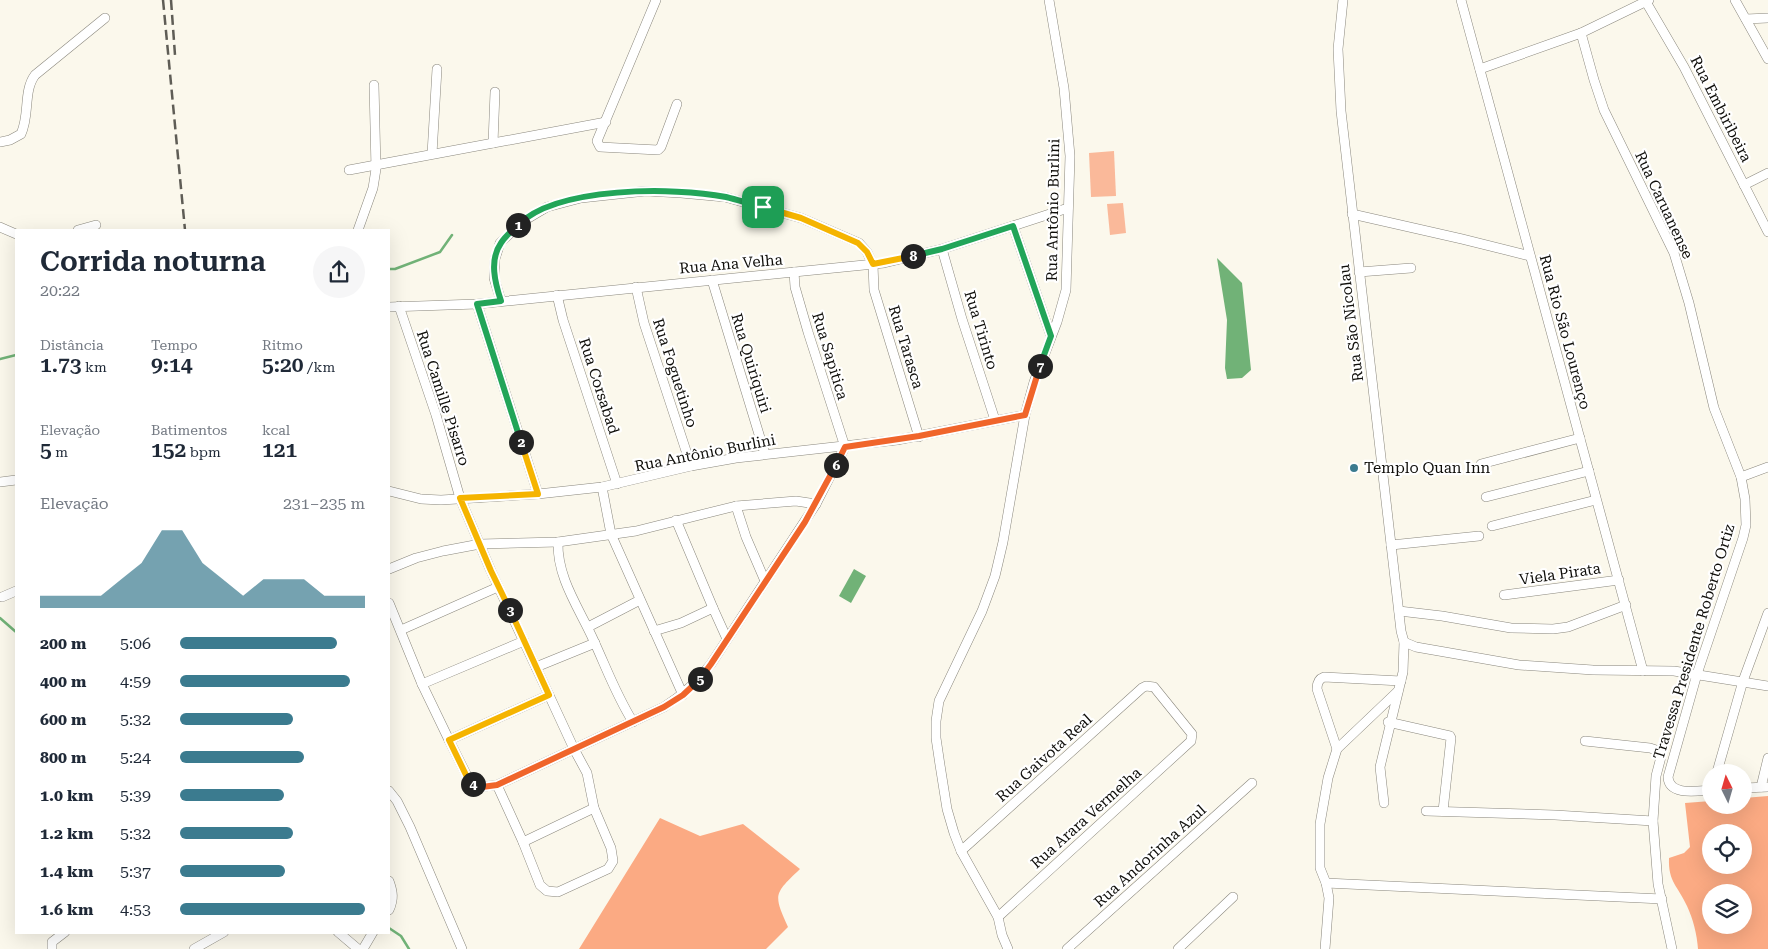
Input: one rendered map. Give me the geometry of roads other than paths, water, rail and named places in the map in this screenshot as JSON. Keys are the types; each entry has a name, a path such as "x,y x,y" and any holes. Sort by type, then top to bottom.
{"street":[{"path":"656,0 597,141 600,147 654,151 661,147 677,104"},
{"name":"Rua Antônio Burlini","path":"1008,949 1002,935 998,917 961,851 954,833 947,809 936,738 936,721 939,701 982,611 994,576 1003,542 1025,415 1034,382 1057,322 1066,290 1070,156 1064,88 1049,0"},
{"name":"Rua São Nicolau","path":"1343,0 1338,49 1341,111 1401,631 1404,642 1404,672 1398,691"},
{"name":"Rua Rio São Lourenço","path":"1461,0 1643,671"},
{"path":"1735,0 1768,59"},
{"path":"1480,69 1581,33 1648,1"},
{"name":"Rua Embiribeira","path":"1648,1 1684,67 1768,232"},
{"path":"0,142 10,140 21,134 26,117 29,87 35,75 104,18"},
{"path":"1746,19 1768,18"},
{"name":"Rua Caruanense","path":"1581,33 1604,110 1674,253 1689,304 1714,408 1741,478"},
{"path":"432,154 437,69"},
{"path":"358,229 373,188 376,164 374,85"},
{"path":"493,143 496,92"},
{"path":"349,170 606,122"},
{"path":"1744,184 1768,173"},
{"path":"501,301 494,278 495,259 500,243 522,222 547,207 595,195 646,191 725,197 801,218 858,243 867,252 873,264"},
{"name":"Rua Ana Velha","path":"390,307 477,304 873,264 942,249 1068,208"},
{"path":"1352,214 1462,238 1530,256"},
{"path":"82,229 96,225"},
{"path":"1013,226 1051,336"},
{"path":"0,227 15,234"},
{"name":"Rua Tirinto","path":"942,249 962,319 995,420"},
{"name":"Rua Tarasca","path":"873,264 874,290 919,436"},
{"path":"1359,272 1411,268"},
{"name":"Rua Sapitica","path":"794,272 795,287 808,332 845,447"},
{"name":"Rua Quiriquiri","path":"712,280 765,454"},
{"name":"Rua Foguetinho","path":"636,287 644,323 691,466"},
{"name":"Rua Corsabad","path":"557,295 617,484"},
{"path":"477,304 538,494"},
{"name":"Rua Camille Pisarro","path":"400,306 436,415 460,498 498,587 587,773 594,808 611,848 613,861 608,869 558,892 547,891 540,885 523,842"},
{"name":"Rua Antônio Burlini","path":"390,491 421,500 441,500 538,494 602,487 691,466 765,454 845,447 919,436 1025,415"},
{"path":"1481,464 1580,438"},
{"path":"390,605 422,684 470,782 475,786 482,787 497,785 664,707 683,695 707,669 790,546 816,504 845,447"},
{"path":"1741,478 1768,467"},
{"path":"1486,497 1589,471"},
{"name":"Travessa Presidente Roberto Ortiz","path":"1669,782 1668,774 1697,674 1743,538 1746,525 1741,478"},
{"path":"0,482 15,480"},
{"path":"602,487 611,534 683,695"},
{"path":"1492,526 1596,500"},
{"path":"390,569 425,556 480,544 558,542 636,531 736,506 796,501 816,504"},
{"path":"736,506 746,537 765,581"},
{"path":"676,520 727,639"},
{"path":"1391,545 1479,536"},
{"path":"558,542 558,555 572,597 595,643 618,698 633,722"},
{"name":"Viela Pirata","path":"1504,596 1619,580"},
{"path":"401,630 498,587"},
{"path":"2,597 15,591"},
{"path":"588,628 640,600"},
{"path":"1399,612 1442,616 1511,628 1553,629 1568,627 1626,605"},
{"path":"654,632 713,608"},
{"path":"1719,764 1743,681 1768,612"},
{"path":"422,684 524,641"},
{"path":"1404,642 1416,647 1519,665 1561,669 1697,674 1768,686"},
{"path":"536,668 595,643"},
{"path":"1337,749 1317,689 1321,678 1402,681"},
{"name":"Rua Gaivota Real","path":"961,851 1146,686 1154,688 1192,734 1192,739"},
{"path":"1384,804 1380,768 1389,722 1398,691"},
{"path":"1325,949 1329,898 1320,868 1320,824 1328,778 1337,749 1398,691"},
{"path":"449,740 549,695"},
{"path":"1389,722 1450,736 1443,811"},
{"name":"Rua Arara Vermelha","path":"998,917 1192,739"},
{"path":"1585,741 1656,750 1660,753 1653,821 1657,874 1672,949"},
{"path":"1764,787 1768,758"},
{"path":"1655,787 1669,782 1674,788 1680,790 1702,790"},
{"name":"Rua Andorinha Azul","path":"1067,949 1252,783"},
{"path":"497,785 523,842 594,808"},
{"path":"390,792 397,800 410,826 462,949"},
{"path":"1426,811 1554,815 1653,821"},
{"path":"1326,883 1662,900"},
{"path":"390,884 393,895 390,908"},
{"path":"1178,949 1233,897"},
{"path":"52,949 52,942 62,934"},
{"path":"194,949 220,934"},
{"path":"340,934 358,949"},
{"path":"363,949 372,934"}],"waterway":[{"path":"390,269 395,269 440,252 452,235"},
{"path":"0,359 15,355"},
{"path":"0,618 15,631"},
{"path":"390,929 401,936 409,949"}],"railway":[{"path":"163,0 185,229"},
{"path":"171,0 175,55"}],"place":[{"name":"Templo Quan Inn","path":"1354,468"}]}
